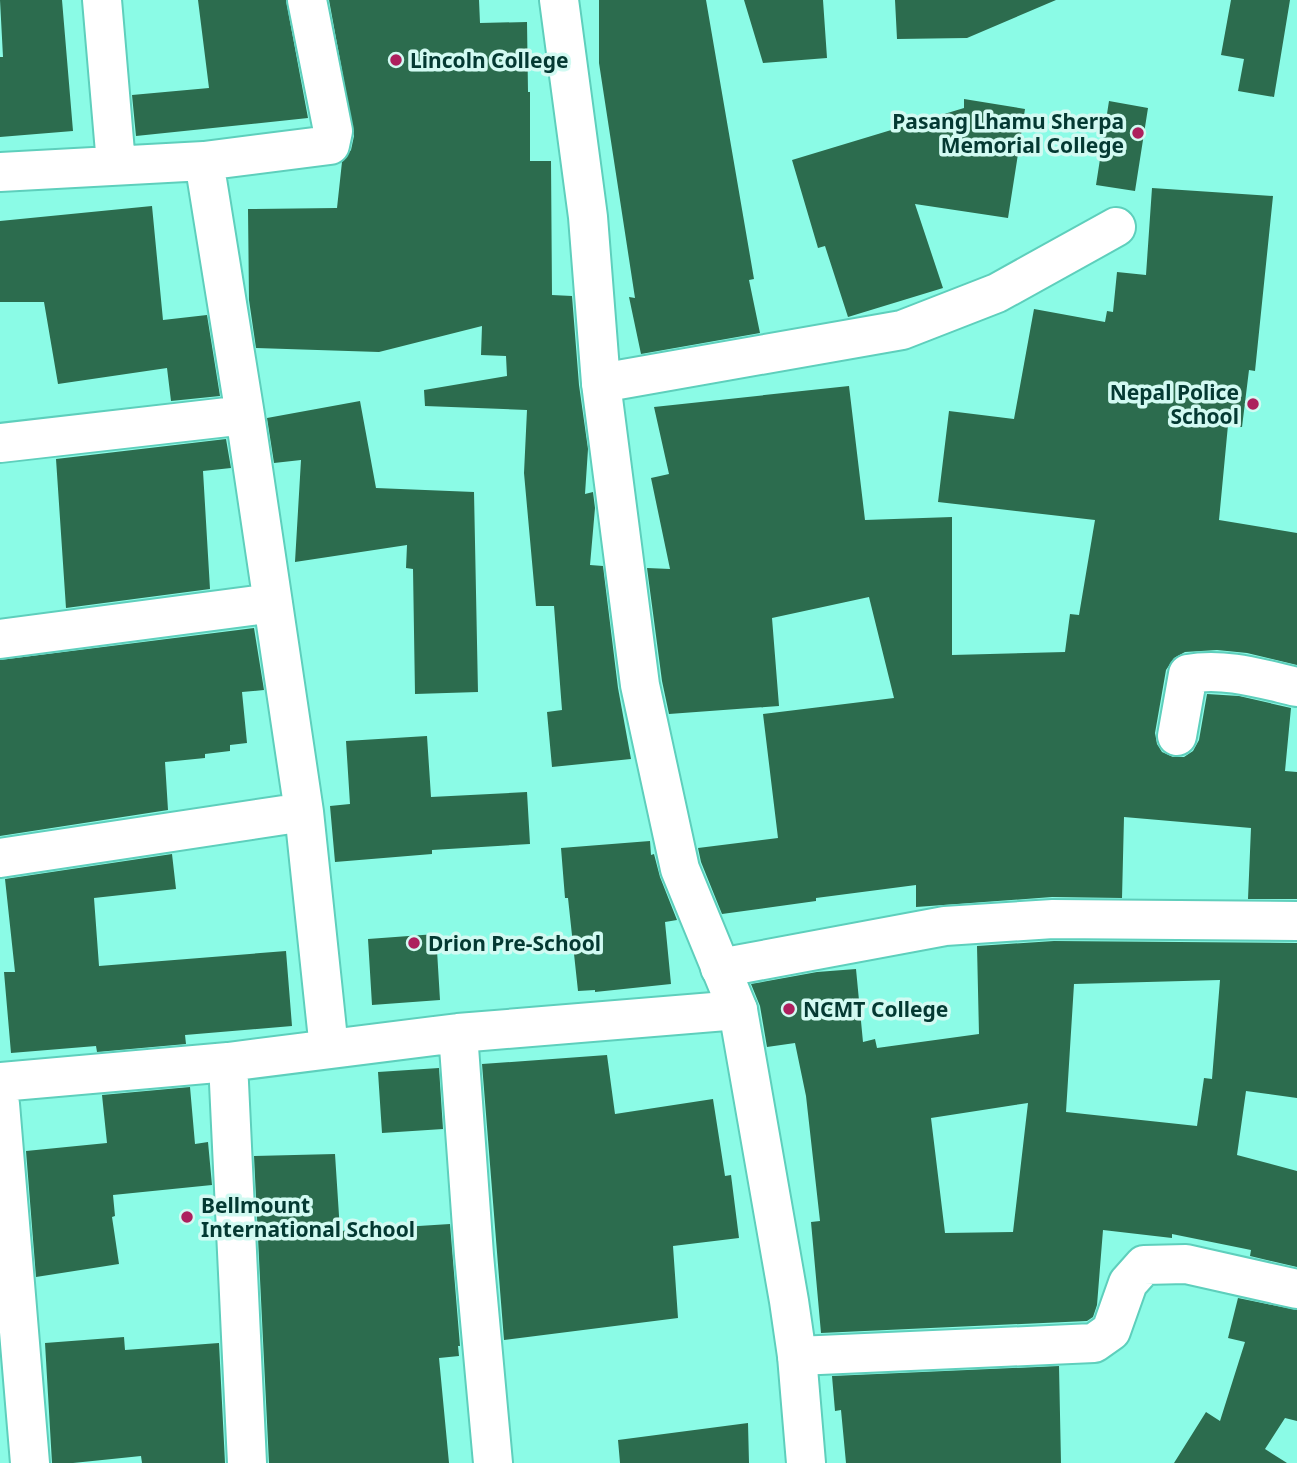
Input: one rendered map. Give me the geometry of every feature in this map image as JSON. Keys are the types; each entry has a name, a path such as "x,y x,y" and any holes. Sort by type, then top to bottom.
{"street":[{"path":"102,0 116,164"},
{"path":"0,172 204,161 330,145 333,131 307,0"},
{"path":"559,0 588,216 601,383 640,685 680,869 738,1010 797,1356 806,1463"},
{"path":"204,161 246,415 304,812 329,1049"},
{"path":"601,383 902,330 998,293 1116,228"},
{"path":"0,443 246,415"},
{"path":"0,639 274,603"},
{"path":"1177,736 1188,674 1202,672 1245,675 1297,687"},
{"path":"0,858 304,812"},
{"path":"720,968 945,926 1053,919 1297,920"},
{"path":"0,1082 228,1062 458,1033 738,1010"},
{"path":"458,1033 493,1463"},
{"path":"228,1062 247,1463"},
{"path":"0,1104 30,1463"},
{"path":"797,1356 1094,1343 1111,1331 1128,1283 1144,1265 1186,1264 1297,1289"}],"building":[{"path":"0,0 62,0 73,131 0,137 0,57 3,57"},
{"path":"198,0 286,0 308,118 136,136 132,95 209,88"},
{"path":"329,0 479,0 480,23 527,22 530,161 551,161 552,295 572,296 579,385 588,449 585,494 593,492 595,508 590,565 603,566 618,688 631,759 552,767 547,712 562,710 554,606 536,606 524,473 527,410 425,406 424,390 507,376 506,356 481,355 482,326 379,352 256,348 249,300 248,209 337,208 342,162 351,150 354,136"},
{"path":"599,0 706,0 754,279 749,280 760,333 641,354 629,297 635,298 599,63"},
{"path":"744,0 823,0 827,58 763,63"},
{"path":"895,0 1056,0 967,38 897,39"},
{"path":"1231,0 1290,0 1274,97 1238,91 1244,59 1221,55"},
{"path":"964,99 1025,109 1008,218 915,204 943,288 848,317 825,246 818,248 792,160 964,108"},
{"path":"1109,101 1148,108 1135,191 1096,185"},
{"path":"1152,188 1273,196 1255,371 1249,370 1242,427 1228,425 1219,520 1297,533 1297,665 1247,653 1217,650 1185,652 1174,658 1166,670 1155,733 1162,752 1173,757 1184,757 1193,751 1199,740 1207,694 1239,696 1291,708 1285,771 1297,772 1297,899 1248,899 1251,828 1124,817 1122,898 1052,897 916,907 916,885 722,914 698,848 778,838 763,714 894,698 869,597 772,618 779,706 669,714 647,568 670,569 651,478 669,474 654,407 849,386 865,520 952,517 952,655 1065,652 1070,614 1079,615 1095,520 938,502 949,411 1014,419 1034,309 1105,322 1107,311 1113,312 1117,272 1146,275"},
{"path":"152,206 163,320 207,315 220,396 171,401 167,368 58,384 44,302 0,302 0,221"},
{"path":"360,401 376,488 474,492 478,692 415,694 413,569 406,568 407,545 295,562 301,460 274,463 267,418"},
{"path":"226,439 231,468 203,471 210,589 66,608 56,459"},
{"path":"254,628 264,690 242,692 247,743 230,745 230,751 205,754 205,758 165,762 168,810 0,836 0,660"},
{"path":"427,736 431,797 527,792 530,844 432,850 432,854 335,862 330,806 350,804 346,741"},
{"path":"650,841 651,855 654,854 677,920 665,922 671,984 595,992 578,991 561,848"},
{"path":"172,854 176,889 94,898 99,966 286,951 292,1026 185,1035 186,1044 97,1052 96,1046 11,1053 4,972 15,972 5,879"},
{"path":"436,934 440,1000 372,1005 368,939"},
{"path":"1054,941 1297,943 1297,1098 1246,1091 1237,1155 1297,1171 1297,1267 1250,1256 1251,1250 1172,1234 1172,1238 1103,1230 1097,1305 1093,1317 1087,1321 821,1333 811,1222 820,1221 806,1096 795,1043 767,1047 760,1006 751,984 817,972 856,969 863,1042 875,1039 877,1048 979,1034 977,946","holes":["1220,980 1212,1079 1204,1078 1197,1126 1066,1112 1074,984","1028,1103 1013,1232 945,1233 931,1118"]},
{"path":"607,1055 615,1114 713,1099 725,1176 731,1175 739,1238 673,1246 678,1318 504,1340 482,1064"},
{"path":"439,1068 443,1129 382,1133 378,1072"},
{"path":"190,1087 195,1144 208,1142 212,1185 113,1195 115,1216 112,1217 119,1264 36,1277 26,1151 107,1143 102,1095"},
{"path":"335,1154 340,1231 450,1224 460,1346 459,1356 439,1358 449,1463 269,1463 254,1156"},
{"path":"1238,1298 1297,1310 1297,1421 1285,1418 1265,1449 1287,1463 1174,1463 1206,1412 1220,1421 1245,1342 1228,1338"},
{"path":"124,1337 125,1350 219,1343 225,1463 142,1463 141,1456 52,1463 45,1343"},
{"path":"1059,1366 1061,1463 846,1463 841,1410 835,1411 832,1376"},
{"path":"748,1423 749,1463 620,1463 618,1440"}],"place":[{"name":"Lincoln College","path":"396,60"},
{"name":"Pasang Lhamu Sherpa Memorial College","path":"1138,133"},
{"name":"Nepal Police School","path":"1253,404"},
{"name":"Drion Pre-School","path":"414,943"},
{"name":"NCMT College","path":"789,1009"},
{"name":"Bellmount International School","path":"187,1217"}]}
